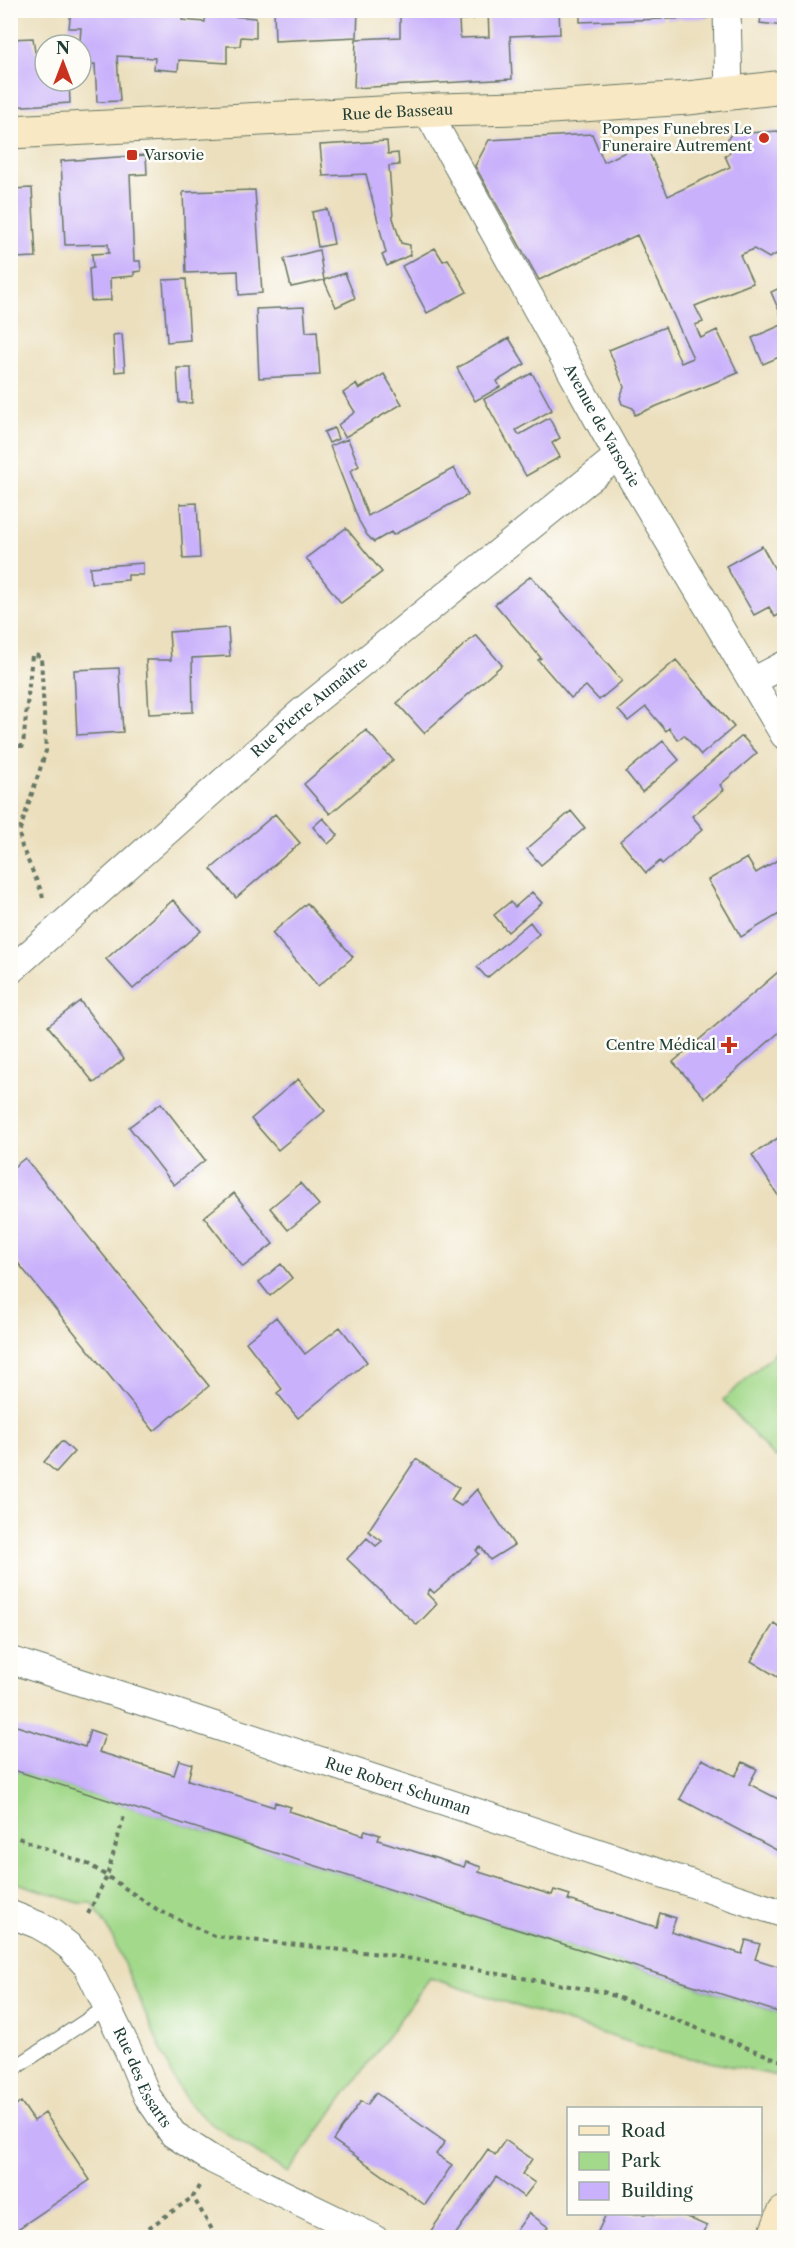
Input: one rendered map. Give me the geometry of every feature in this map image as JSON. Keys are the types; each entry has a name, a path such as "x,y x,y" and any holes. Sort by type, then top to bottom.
{"street":[{"path":"727,10 729,93"},
{"name":"Rue de Basseau","path":"10,132 551,107 688,98 784,87"},
{"name":"Avenue de Varsovie","path":"427,111 618,456 784,735"},
{"name":"Rue Pierre Aumaître","path":"10,971 300,713 618,456"},
{"path":"753,681 784,666"},
{"name":"Rue Robert Schuman","path":"10,1660 193,1718 784,1914"},
{"name":"Rue des Essarts","path":"10,1914 38,1925 70,1947 87,1966 147,2096 173,2134 213,2160 374,2238"},
{"path":"774,2238 784,2213"}],"lane":[{"path":"10,2071 107,2007"}],"path":[{"path":"19,746 23,746 32,655 41,656 46,751 19,833 22,848 42,893 43,903"},
{"path":"88,1914 107,1876 124,1816"},
{"path":"10,1835 90,1865 158,1910 214,1935 389,1955 604,1992 784,2062"},
{"path":"134,2238 194,2197 213,2160"},
{"path":"194,2197 217,2238"}],"green space":[{"path":"784,1345 784,1450 775,1458 723,1400"},
{"path":"11,1769 780,2013 784,2002 784,2077 660,2052 430,1978 288,2173 213,2125 193,2108 177,2086 110,1932 92,1903 79,1903 11,1881"}],"building":[{"path":"71,10 183,13 182,20 205,22 205,14 256,18 256,38 241,37 240,46 227,46 227,63 179,60 178,71 154,69 155,58 117,56 120,101 97,102 95,64 93,64 93,33 81,33 81,28 69,28"},
{"path":"274,10 358,10 357,37 275,41"},
{"path":"414,10 474,10 474,19 459,20 460,38 489,37 488,10 559,10 560,34 510,36 512,79 354,88 356,39 400,37 400,13 414,12"},
{"path":"580,10 662,10 662,19 580,22"},
{"path":"666,10 707,10 708,18 666,19"},
{"path":"762,10 784,10 784,26 760,23"},
{"path":"33,38 33,93 70,93 70,103 10,107 10,39"},
{"path":"778,131 784,145 784,250 769,258 754,249 740,255 753,283 695,306 703,322 695,325 701,338 717,330 738,373 635,415 633,408 622,404 620,398 624,387 609,350 665,327 681,363 693,358 637,235 539,280 475,166 489,140 592,134 604,162 645,143 668,196 730,167 725,156 730,153 725,143 731,134"},
{"path":"387,141 388,154 398,153 399,165 389,166 393,218 401,243 410,245 410,255 387,266 382,255 386,253 366,174 323,176 320,145"},
{"path":"146,155 147,174 130,175 134,261 140,261 141,271 134,272 134,276 110,278 111,300 91,301 89,269 93,268 92,254 109,253 108,244 65,245 61,161"},
{"path":"32,188 36,257 14,258 13,242 10,242 10,189"},
{"path":"255,190 262,293 239,295 238,271 186,273 183,192"},
{"path":"327,209 334,244 318,247 312,212"},
{"path":"435,248 443,261 448,259 467,292 427,313 402,266"},
{"path":"319,250 324,280 291,287 284,259"},
{"path":"345,273 355,298 336,307 324,280"},
{"path":"186,279 190,340 167,342 163,280"},
{"path":"784,286 784,322 771,292"},
{"path":"304,307 306,332 317,331 320,375 259,378 256,309"},
{"path":"784,324 784,355 763,364 752,338"},
{"path":"122,334 125,371 115,372 113,335"},
{"path":"509,338 525,364 497,381 500,387 475,401 457,368"},
{"path":"177,368 191,368 192,403 179,403"},
{"path":"532,373 552,410 516,430 519,435 549,418 560,438 552,443 560,457 526,476 484,399"},
{"path":"384,374 402,404 345,437 338,425 355,412 343,393 356,384 359,389"},
{"path":"334,428 338,439 329,443 324,432"},
{"path":"348,439 359,466 350,471 368,516 454,468 468,495 393,535 391,532 374,542 359,521 330,446"},
{"path":"197,503 200,558 183,559 180,504"},
{"path":"346,528 382,572 341,603 306,558"},
{"path":"762,546 784,586 784,612 775,617 769,607 754,615 726,566"},
{"path":"143,563 143,575 128,575 128,580 91,583 90,567"},
{"path":"531,576 622,681 599,700 586,686 571,698 538,660 541,658 495,604"},
{"path":"228,628 230,656 192,658 193,712 149,714 146,660 171,660 169,632"},
{"path":"476,635 502,665 424,733 397,703"},
{"path":"676,660 734,727 701,755 684,735 678,740 669,728 666,731 646,707 628,721 618,710"},
{"path":"119,668 123,732 77,735 74,670"},
{"path":"366,730 393,760 330,814 304,784"},
{"path":"742,736 757,753 720,785 724,790 692,816 703,829 662,864 660,861 646,873 620,841"},
{"path":"663,741 679,760 642,792 626,772"},
{"path":"571,811 585,828 541,865 527,849"},
{"path":"275,814 300,843 236,898 211,869"},
{"path":"323,818 338,835 328,844 313,827"},
{"path":"784,856 784,923 779,914 741,937 708,880 747,858 756,873"},
{"path":"532,892 542,903 508,932 494,915 510,902 515,907"},
{"path":"173,900 201,931 133,989 106,959"},
{"path":"307,903 353,957 318,986 272,933"},
{"path":"530,922 539,934 487,978 477,967"},
{"name":"Centre Médical","path":"784,967 784,1028 705,1098 673,1062"},
{"path":"80,1001 124,1059 94,1083 48,1026"},
{"path":"298,1079 325,1111 278,1150 251,1119"},
{"path":"161,1103 205,1160 174,1185 129,1127"},
{"path":"784,1134 784,1205 752,1155"},
{"path":"25,1158 209,1386 154,1431 10,1253 10,1170"},
{"path":"300,1183 319,1205 288,1230 270,1208"},
{"path":"234,1193 273,1244 243,1267 204,1217"},
{"path":"281,1264 292,1278 270,1296 259,1282"},
{"path":"276,1317 305,1354 340,1327 367,1362 298,1418 277,1393 282,1389 246,1342"},
{"path":"62,1441 74,1452 56,1472 44,1462"},
{"path":"416,1459 459,1488 451,1500 461,1506 477,1489 514,1545 490,1560 481,1547 476,1550 479,1554 434,1593 430,1589 427,1594 437,1604 417,1625 347,1559 367,1538 376,1546 382,1541 368,1531"},
{"path":"774,1623 784,1630 784,1681 751,1661"},
{"path":"10,1724 85,1747 90,1730 105,1735 99,1752 174,1775 179,1760 192,1764 188,1780 274,1807 275,1802 291,1807 289,1811 363,1835 365,1830 380,1835 378,1840 464,1867 466,1862 481,1867 479,1872 552,1895 554,1890 570,1895 568,1900 656,1927 660,1913 676,1918 671,1932 742,1954 746,1940 760,1944 755,1959 784,1968 784,2002 781,2013 10,1769"},
{"path":"702,1759 735,1776 743,1762 757,1769 749,1784 784,1802 784,1854 680,1799"},
{"path":"376,2093 445,2142 436,2154 452,2165 425,2205 333,2140 361,2101 367,2105"},
{"path":"21,2102 34,2121 45,2113 90,2180 10,2234 10,2110"},
{"path":"505,2140 532,2159 522,2174 535,2183 524,2197 496,2177 453,2238 439,2238 430,2232 488,2149 495,2155"},
{"path":"529,2213 548,2227 539,2238 511,2238"},
{"path":"606,2215 682,2215 707,2226 701,2238 595,2238"}],"place":[{"name":"Pompes Funebres Le Funeraire Autrement","path":"764,138"},
{"name":"Varsovie","path":"132,155"},
{"name":"Centre Médical","path":"729,1045"}]}
